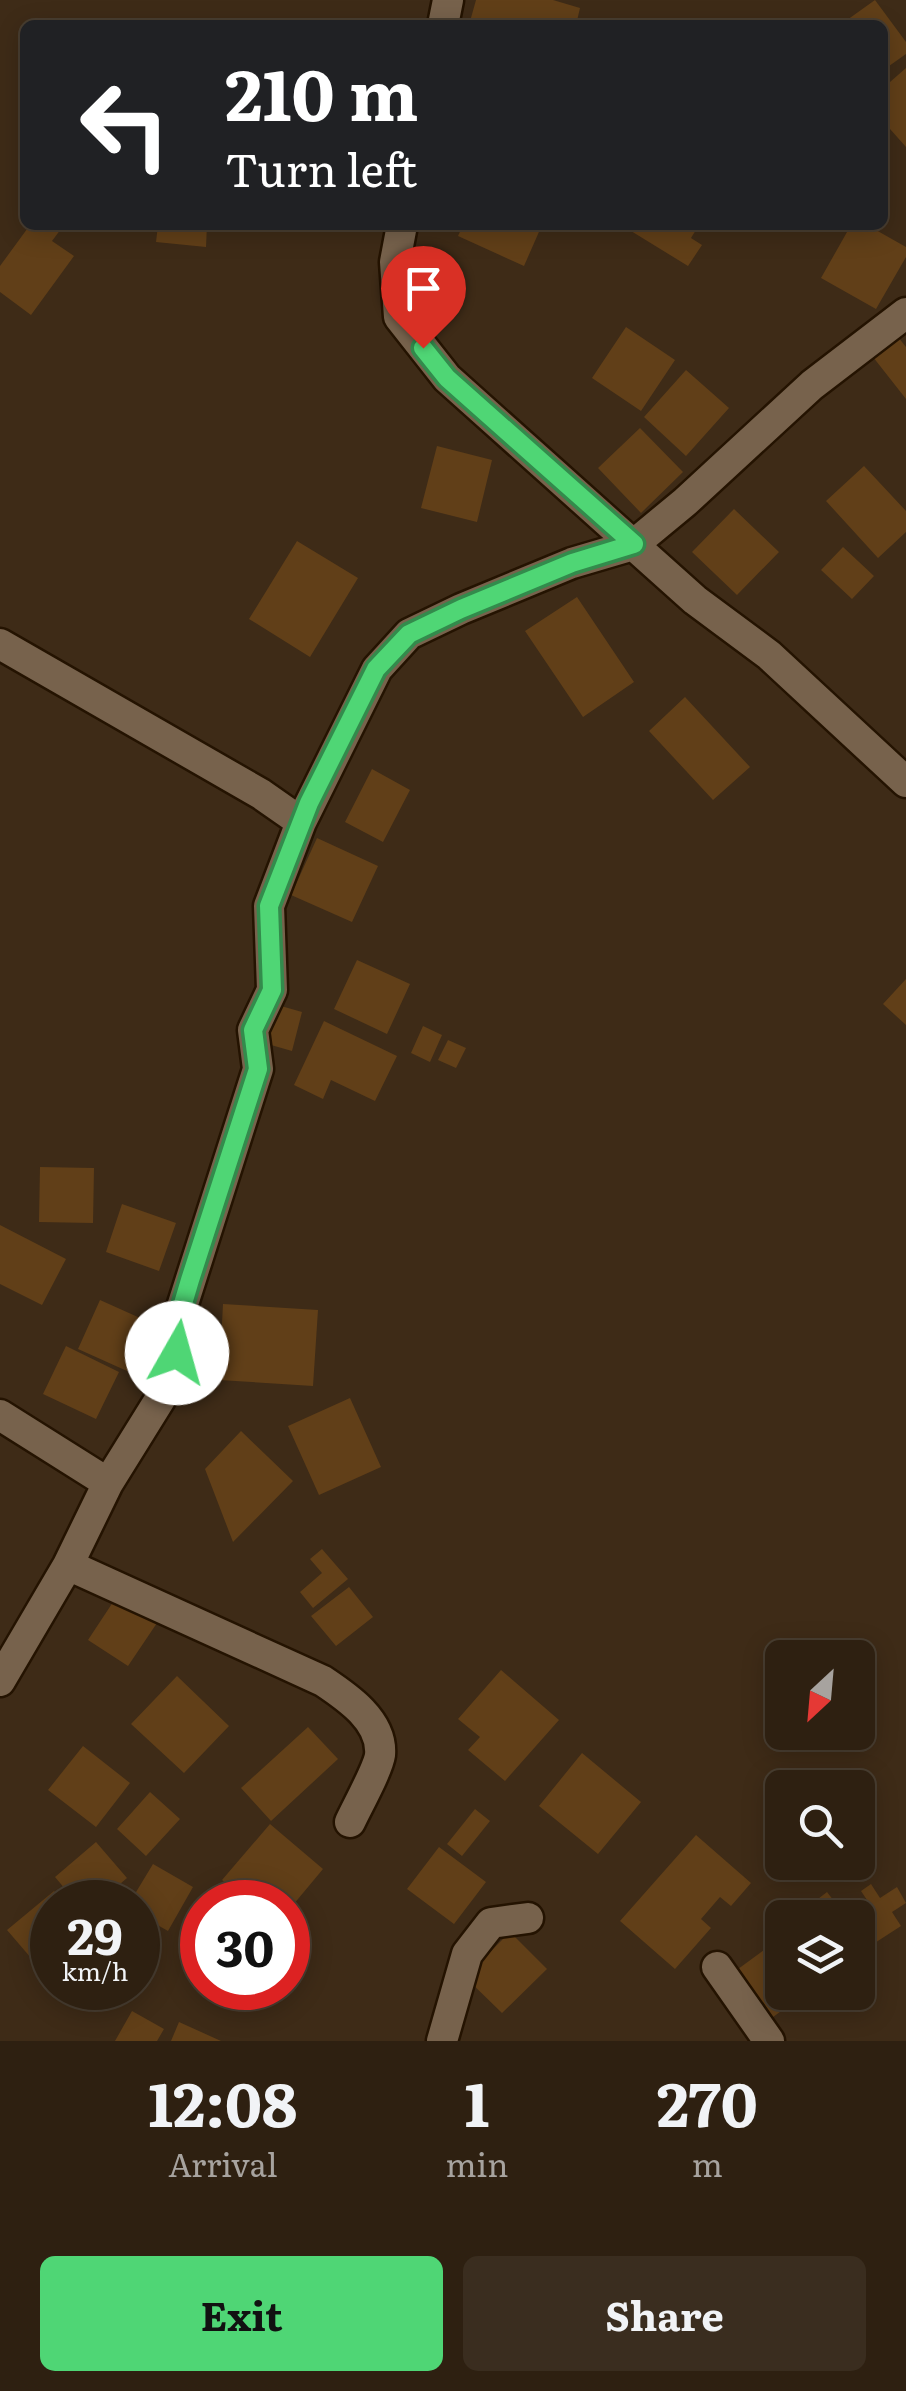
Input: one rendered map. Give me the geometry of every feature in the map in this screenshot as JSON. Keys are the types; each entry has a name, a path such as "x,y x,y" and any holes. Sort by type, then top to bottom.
{"street":[{"path":"401,230 395,262 399,317 447,378 695,600 770,654 906,782"},
{"path":"0,1681 68,1565 108,1483 168,1388 191,1274 258,1069 253,1030 272,990 269,906 301,822 376,669 409,634 521,583 634,544 812,386 906,313"},
{"path":"0,644 261,794 301,822"},
{"path":"0,1415 108,1483"},
{"path":"68,1565 323,1681 349,1698 371,1720 380,1754 350,1822"},
{"path":"442,2041 467,1954 492,1923 528,1918"},
{"path":"717,1968 769,2041"}],"building":[{"path":"476,0 553,0 580,8 577,20 470,20"},
{"path":"875,0 906,42 906,54 888,67 888,20 847,20"},
{"path":"906,68 906,147 888,127 888,84"},
{"path":"26,230 60,230 52,241 74,256 31,315 0,292 0,266"},
{"path":"157,230 207,230 206,247 156,242"},
{"path":"461,230 540,230 524,266 458,236"},
{"path":"696,230 691,238 702,245 688,266 631,231"},
{"path":"848,230 876,230 906,247 906,257 876,309 821,278"},
{"path":"626,327 675,360 641,411 592,378"},
{"path":"898,337 906,347 906,399 873,357"},
{"path":"686,370 729,408 686,456 644,417"},
{"path":"640,428 683,472 641,513 598,468"},
{"path":"437,446 492,460 477,522 421,508"},
{"path":"864,466 906,511 906,532 878,558 826,501"},
{"path":"734,509 779,552 737,595 692,552"},
{"path":"297,541 358,578 310,657 249,619"},
{"path":"843,547 874,576 852,599 821,570"},
{"path":"577,597 634,682 583,717 525,631"},
{"path":"685,697 750,767 713,800 649,731"},
{"path":"372,769 410,790 383,842 345,822"},
{"path":"317,838 378,866 352,922 291,895"},
{"path":"357,960 410,984 387,1034 334,1009"},
{"path":"906,979 906,1025 883,1004"},
{"path":"274,1004 302,1012 292,1051 264,1043"},
{"path":"324,1021 397,1056 375,1101 331,1080 323,1099 294,1085"},
{"path":"423,1026 442,1035 430,1062 411,1053"},
{"path":"448,1040 466,1048 456,1068 438,1060"},
{"path":"40,1167 94,1168 93,1223 39,1222"},
{"path":"122,1204 176,1223 159,1271 106,1252"},
{"path":"0,1225 66,1259 42,1305 0,1284"},
{"path":"100,1300 149,1322 127,1371 78,1349"},
{"path":"223,1304 318,1310 313,1386 219,1380"},
{"path":"66,1346 119,1372 96,1419 43,1394"},
{"path":"350,1398 381,1467 319,1495 288,1426"},
{"path":"241,1431 293,1481 233,1542 205,1469"},
{"path":"322,1549 348,1579 313,1608 300,1592 322,1573 310,1559"},
{"path":"349,1587 373,1617 336,1646 311,1616"},
{"path":"119,1593 159,1620 128,1666 88,1640"},
{"path":"501,1670 559,1720 505,1781 468,1750 480,1737 458,1719"},
{"path":"177,1676 229,1726 184,1773 131,1724"},
{"path":"308,1727 338,1759 271,1821 241,1788"},
{"path":"83,1746 130,1783 96,1827 48,1790"},
{"path":"582,1753 641,1802 598,1854 539,1806"},
{"path":"150,1792 180,1819 146,1856 117,1829"},
{"path":"475,1809 490,1821 462,1856 447,1844"},
{"path":"270,1824 323,1869 310,1885 310,1880 222,1880"},
{"path":"696,1835 751,1883 731,1906 720,1897 701,1919 711,1928 675,1969 620,1921"},
{"path":"96,1842 127,1878 58,1880 55,1877"},
{"path":"439,1847 486,1882 454,1924 407,1889"},
{"path":"153,1864 181,1880 180,1910 168,1931 160,1926 160,1880 143,1880"},
{"path":"871,1884 880,1898 897,1887 906,1903 892,1912 901,1926 875,1943 875,1900 867,1900 861,1891"},
{"path":"827,1892 833,1900 817,1900"},
{"path":"30,1911 30,1957 7,1930"},
{"path":"510,1932 547,1969 502,2013 465,1977"},
{"path":"765,1949 765,2010 783,2010 769,2020 734,1972"},
{"path":"132,2011 164,2029 157,2041 115,2041"},
{"path":"179,2022 221,2041 171,2041"}],"route":[{"path":"177,1353 182,1307 258,1069 253,1030 272,990 269,906 309,803 376,669 409,634 521,583 634,544 447,378 423,348"}]}
